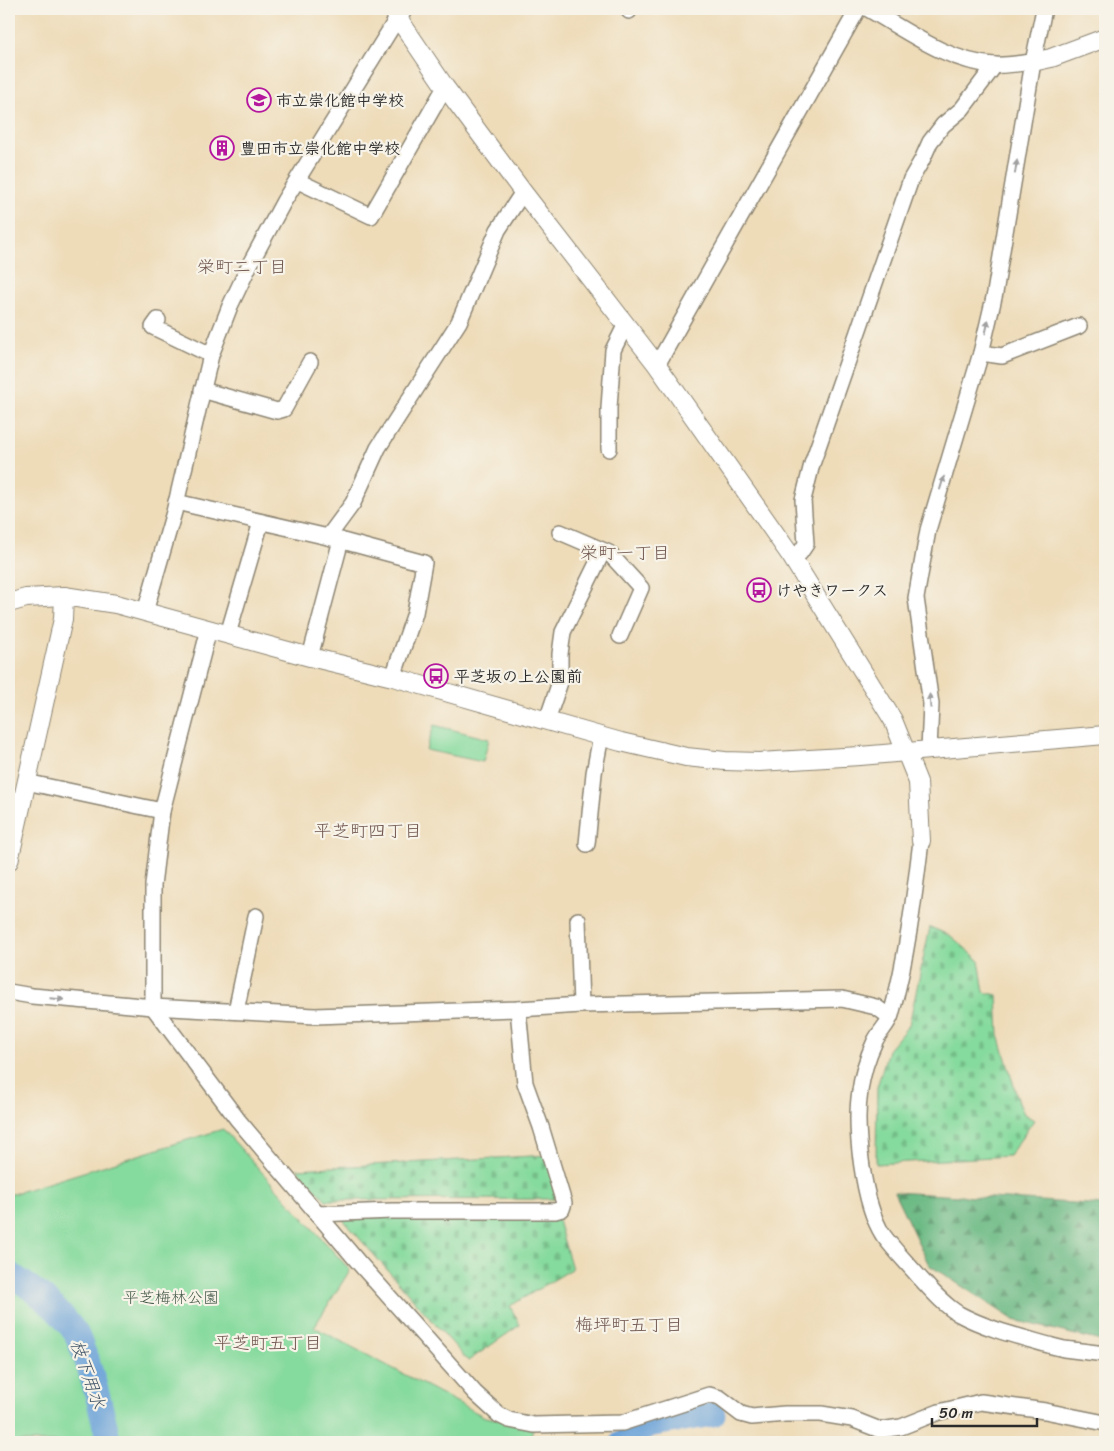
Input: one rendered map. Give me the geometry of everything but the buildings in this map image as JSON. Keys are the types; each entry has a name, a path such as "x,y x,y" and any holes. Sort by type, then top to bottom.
{"street":[{"path":"657,365 858,9"},
{"path":"868,9 945,51 972,62 995,65 1033,62 1051,58 1105,38"},
{"path":"929,750 931,704 916,598 928,530 981,353 995,293 1033,62 1044,9"},
{"path":"145,612 176,502 211,355 230,306 284,201 399,11 446,86 523,192 657,365 791,556 893,720 906,751 918,782 921,840 910,932 890,1017 875,1040 868,1060 860,1091 858,1112 871,1210 883,1234 941,1300 958,1313 975,1321 1052,1346 1105,1354"},
{"path":"791,556 800,552 806,544 803,500 812,464 911,179 930,142 943,125 962,109 995,65"},
{"path":"298,180 371,216 446,86"},
{"path":"310,656 335,539 378,448 458,322 498,230 523,192"},
{"path":"158,320 153,327 211,355"},
{"path":"610,449 608,408 613,350 626,324"},
{"path":"981,353 1002,356 1079,326"},
{"path":"202,390 276,411 284,410 310,362"},
{"path":"176,502 424,562 415,614 393,677"},
{"path":"228,634 261,522"},
{"path":"560,532 609,553 641,588 620,636"},
{"path":"547,720 560,682 560,654 563,632 603,551"},
{"path":"9,604 26,598 64,596 102,602 393,677 602,736 686,756 759,762 860,756 1105,735"},
{"path":"9,861 63,619 64,596"},
{"path":"209,629 162,812 153,885 153,1007 238,1120 317,1214 475,1394 499,1415 509,1420 548,1426 622,1424 709,1395 720,1398 741,1414 752,1417 785,1414 821,1414 852,1419 880,1436 939,1412 981,1402 1105,1423"},
{"path":"587,844 594,773 602,736"},
{"path":"26,782 162,812"},
{"path":"236,1011 256,916"},
{"path":"578,920 581,1005"},
{"path":"9,992 32,996 153,1007 315,1016 581,1005 842,999 876,1007 890,1017"},
{"path":"317,1214 392,1211 555,1211 562,1208 564,1203 526,1083 518,1009"}],"green space":[{"path":"434,725 489,739 483,762 426,750"},
{"path":"930,927 951,936 979,960 984,992 997,995 999,1035 1019,1103 1024,1114 1034,1120 1009,1156 876,1164 877,1087 888,1050 909,1025"},
{"name":"平芝梅林公園","path":"223,1129 350,1270 314,1327 485,1417 534,1425 529,1442 9,1442 9,1195"},
{"path":"550,1155 556,1199 326,1200 297,1169"},
{"path":"894,1192 1105,1205 1105,1342 1014,1320 929,1265"},
{"path":"345,1217 557,1217 572,1269 510,1306 520,1325 468,1361 344,1221"}],"waterway":[{"name":"枝下用水","path":"9,1274 45,1300 61,1315 78,1337 92,1375 109,1442"},
{"name":"枝下用水","path":"623,1442 648,1425 713,1414"}],"place":[{"name":"市立崇化館中学校","path":"259,100"},
{"name":"豊田市立崇化館中学校","path":"222,148"},
{"name":"けやきワークス","path":"759,590"},
{"name":"平芝坂の上公園前","path":"436,676"}],"district":[{"name":"栄町二丁目","path":"242,267"},
{"name":"栄町一丁目","path":"625,553"},
{"name":"平芝町四丁目","path":"368,831"},
{"name":"梅坪町五丁目","path":"629,1325"},
{"name":"平芝町五丁目","path":"268,1343"}]}
